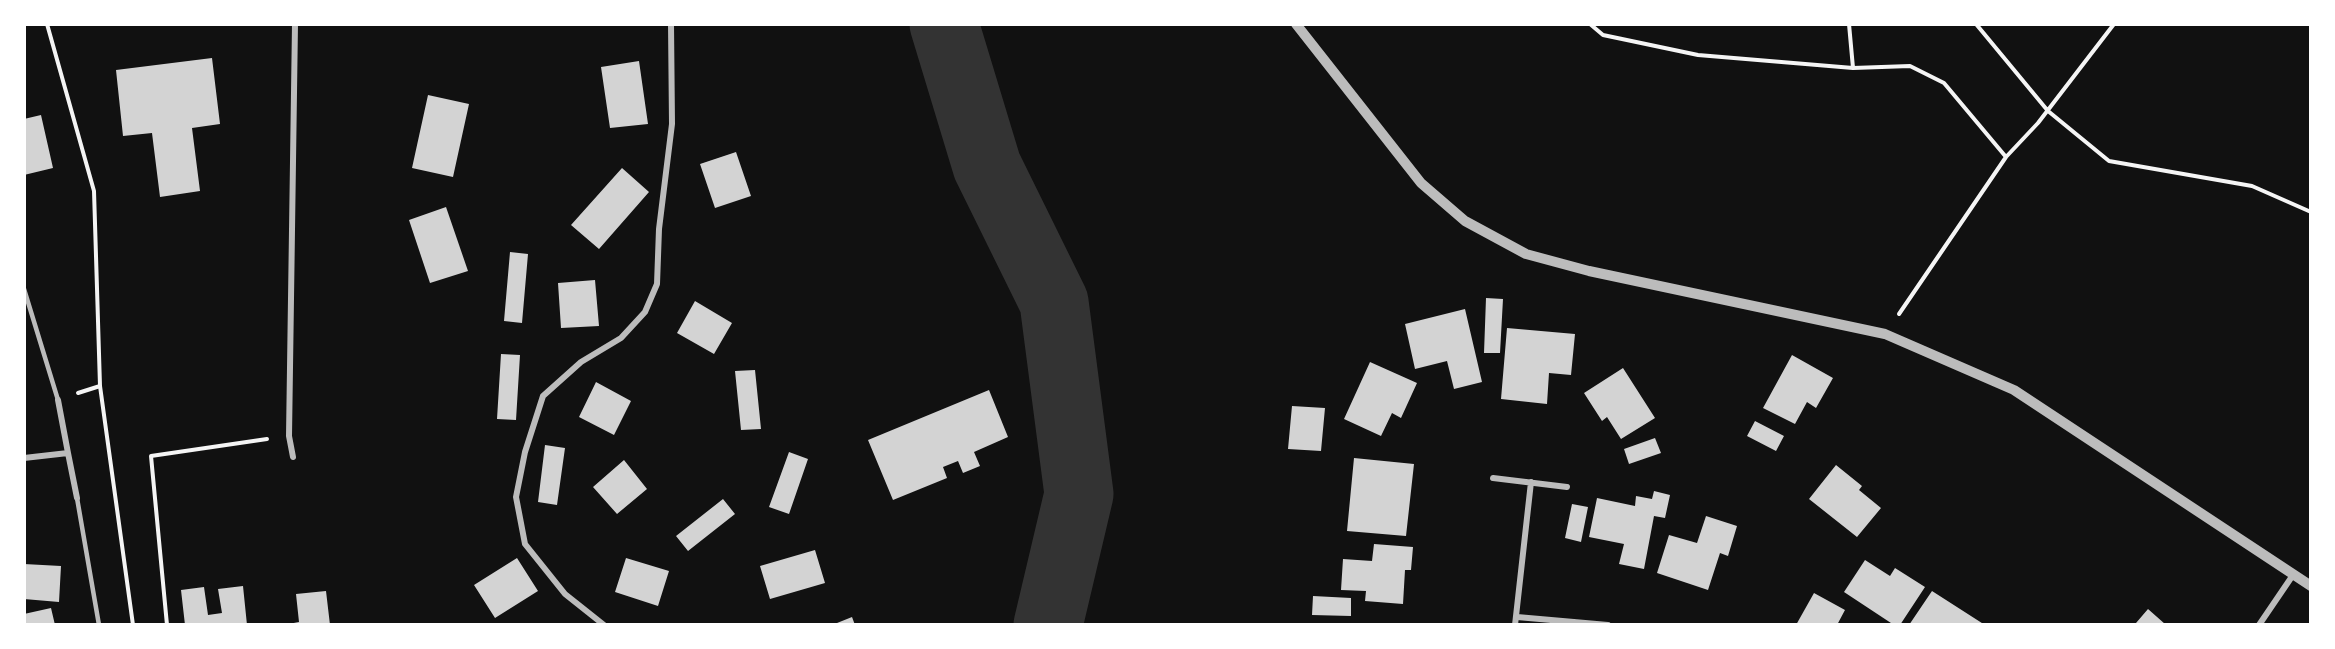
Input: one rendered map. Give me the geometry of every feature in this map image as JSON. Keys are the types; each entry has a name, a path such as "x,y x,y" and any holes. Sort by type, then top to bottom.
{"street":[{"path":"293,457 289,436 295,24"},
{"path":"604,625 565,594 525,544 516,497 525,452 543,396 580,362 621,338 645,312 657,284 659,229 672,124 671,24"},
{"path":"1296,24 1421,183 1465,221 1526,254 1589,271 1885,334 2014,390 2311,586"},
{"path":"58,400 77,498"},
{"path":"24,458 68,453"},
{"path":"1493,478 1567,487"},
{"path":"1515,625 1531,482"},
{"path":"2259,625 2293,575"},
{"path":"1517,617 1608,625"}],"lane":[{"path":"24,289 58,400"},
{"path":"77,498 99,625"}],"path":[{"path":"47,24 94,191 100,386 133,625"},
{"path":"1590,24 1603,35 1698,55 1853,68 1910,66 1944,83 2006,158"},
{"path":"1849,24 1853,68"},
{"path":"1976,24 2048,111 2109,161 2252,186 2311,212"},
{"path":"1885,334 2006,158 2048,111 2114,24"},
{"path":"167,625 151,456 289,436"}],"building":[{"path":"212,58 220,124 192,128 200,191 160,197 152,133 123,136 116,70"},
{"path":"639,61 648,124 610,128 601,67"},
{"path":"428,95 469,104 453,177 412,168"},
{"path":"41,115 53,168 24,175 24,119"},
{"path":"736,152 751,196 715,208 700,164"},
{"path":"622,168 649,192 599,249 571,225"},
{"path":"446,207 468,271 430,283 409,220"},
{"path":"510,252 528,254 522,323 504,321"},
{"path":"595,280 599,326 561,328 558,283"},
{"path":"1486,298 1503,299 1500,353 1484,353"},
{"path":"695,301 732,323 714,354 677,333"},
{"path":"1465,309 1482,382 1454,389 1447,361 1415,369 1405,324"},
{"path":"1507,328 1575,334 1571,375 1549,373 1547,404 1501,399"},
{"path":"501,354 520,355 516,420 497,419"},
{"path":"1792,355 1833,378 1816,408 1807,402 1795,424 1763,408"},
{"path":"1370,362 1417,383 1401,418 1392,413 1381,436 1344,419"},
{"path":"1623,368 1655,418 1621,439 1607,417 1602,421 1584,393"},
{"path":"755,370 761,429 741,430 735,371"},
{"path":"596,382 631,401 614,435 579,417"},
{"path":"989,390 1008,437 974,452 980,466 963,473 958,461 943,467 947,478 893,500 868,440"},
{"path":"1292,406 1325,408 1321,451 1288,449"},
{"path":"1755,421 1784,436 1776,451 1747,436"},
{"path":"1655,438 1661,453 1629,464 1624,449"},
{"path":"545,445 565,448 557,505 538,502"},
{"path":"789,452 808,459 789,514 769,507"},
{"path":"1354,458 1414,464 1406,536 1347,531"},
{"path":"624,460 647,489 617,514 593,487"},
{"path":"1836,465 1862,486 1859,490 1881,508 1857,537 1809,499"},
{"path":"1654,491 1670,495 1665,518 1654,516 1644,569 1619,564 1624,544 1589,537 1597,498 1635,506 1636,496 1652,499"},
{"path":"723,499 735,514 688,551 676,536"},
{"path":"1572,504 1588,507 1581,542 1565,538"},
{"path":"1706,516 1737,526 1728,556 1720,553 1708,590 1657,573 1669,535 1697,543"},
{"path":"1374,544 1413,547 1411,570 1405,570 1403,604 1365,601 1366,591 1341,590 1343,559 1372,561"},
{"path":"815,550 825,583 770,599 760,566"},
{"path":"517,558 538,591 495,618 474,585"},
{"path":"626,558 669,571 658,606 615,592"},
{"path":"1865,560 1890,576 1895,568 1925,587 1900,625 1894,625 1844,592"},
{"path":"24,564 61,566 59,602 24,599"},
{"path":"243,586 247,625 185,625 181,590 204,587 208,615 222,613 218,589"},
{"path":"326,591 330,625 283,625 299,622 296,594"},
{"path":"1932,591 1985,625 1909,625"},
{"path":"1814,593 1845,610 1837,625 1796,625"},
{"path":"1313,596 1351,598 1351,616 1312,615"},
{"path":"51,608 55,625 24,625 24,614"},
{"path":"2148,609 2165,624 2136,623"},
{"path":"852,617 855,625 832,625"}],"waterway":[{"path":"944,24 987,166 1054,302 1079,494 1048,625"}]}
